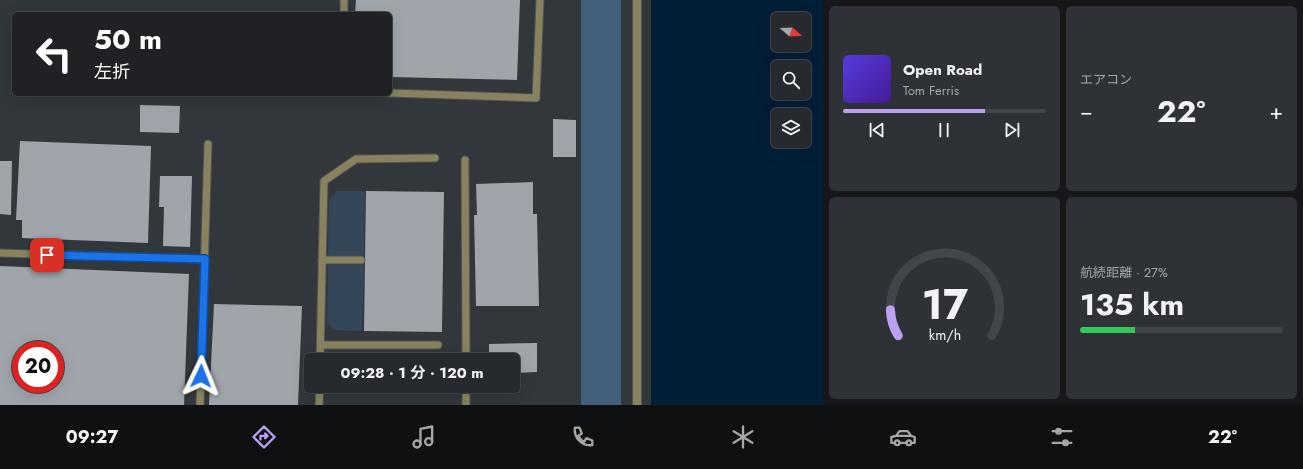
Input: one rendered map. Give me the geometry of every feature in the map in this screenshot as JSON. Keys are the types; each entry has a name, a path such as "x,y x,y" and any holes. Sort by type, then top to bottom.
{"street":[{"path":"637,0 637,405"}],"lane":[{"path":"344,0 344,12"},
{"path":"392,93 536,98 540,0"},
{"path":"200,405 208,144"},
{"path":"320,353 324,181 356,159 435,158"},
{"path":"465,160 466,353"},
{"path":"0,253 205,259"},
{"path":"322,260 361,260"},
{"path":"320,345 438,345"},
{"path":"319,405 320,393"},
{"path":"466,393 466,405"}],"shaded area":[{"path":"581,0 621,0 621,405 581,405"},
{"path":"651,0 823,0 823,405 651,405"},
{"path":"337,191 365,191 364,257 328,256 329,201"},
{"path":"328,265 364,265 362,331 333,330 327,322"}],"building":[{"path":"356,0 520,0 517,80 392,77 392,12 355,12"},
{"path":"140,105 180,106 179,133 140,132"},
{"path":"553,119 576,120 576,157 553,157"},
{"path":"20,141 151,146 148,243 22,238 22,220 16,220"},
{"path":"0,161 12,161 11,215 0,214"},
{"path":"160,176 192,176 190,247 163,246 164,207 159,207"},
{"path":"533,182 533,214 537,214 539,306 476,306 474,215 477,215 476,184"},
{"path":"366,191 444,192 442,332 364,331"},
{"path":"0,266 189,274 184,405 0,405"},
{"path":"214,304 302,306 298,405 209,405"},
{"path":"537,343 537,372 520,373 520,353 489,353 489,344"}],"route":[{"path":"47,255 205,259 201,376"}]}
